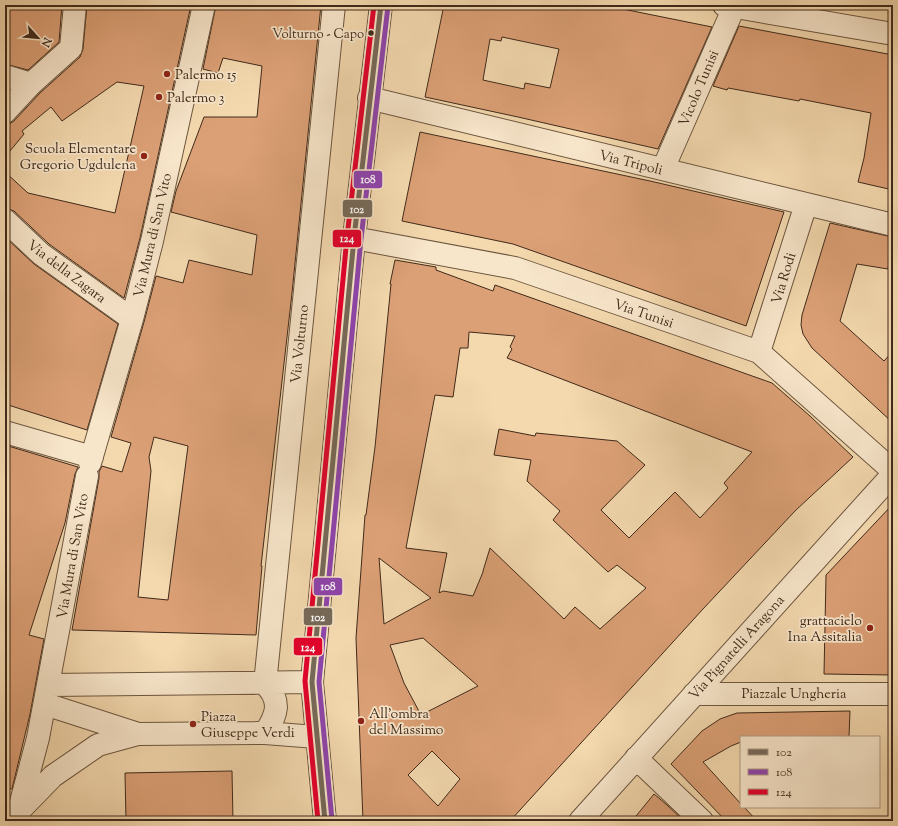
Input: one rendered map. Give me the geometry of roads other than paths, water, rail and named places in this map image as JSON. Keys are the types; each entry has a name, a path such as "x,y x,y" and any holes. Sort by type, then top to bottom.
{"street":[{"path":"5,112 31,84 71,48 75,5"},
{"name":"Via Mura di San Vito","path":"13,814 38,738 90,465 132,318 152,241 204,5"},
{"name":"Via Volturno","path":"265,684 334,5"},
{"path":"325,821 312,682 354,238 369,98 381,5"},
{"path":"729,6 893,34"},
{"name":"Vicolo Tunisi","path":"663,169 729,6"},
{"path":"5,76 31,84"},
{"name":"Via Tripoli","path":"369,98 893,225"},
{"name":"Via Rodi","path":"759,352 806,204"},
{"name":"Via della Zagara","path":"5,220 41,254 132,318"},
{"name":"Via Tunisi","path":"354,238 515,268 759,352 893,473"},
{"path":"5,432 90,465"},
{"name":"Via Pignatelli Aragona","path":"580,821 893,473"},
{"path":"47,694 312,682"},
{"path":"264,733 273,721 276,706 273,692 265,684"},
{"path":"47,694 138,734"},
{"name":"Piazzale Ungheria","path":"694,694 893,694"},
{"path":"13,814 53,776 98,745 138,734 264,733 316,737"},
{"path":"636,758 702,821"}],"place":[{"name":"Volturno - Capo","path":"371,33"},
{"name":"Palermo 15","path":"167,74"},
{"name":"Palermo 3","path":"159,97"},
{"name":"Scuola Elementare Gregorio Ugdulena","path":"144,156"},
{"name":"grattacielo Ina Assitalia","path":"870,628"},
{"name":"All'ombra del Massimo","path":"361,721"},
{"name":"Piazza Giuseppe Verdi","path":"193,724"}]}
